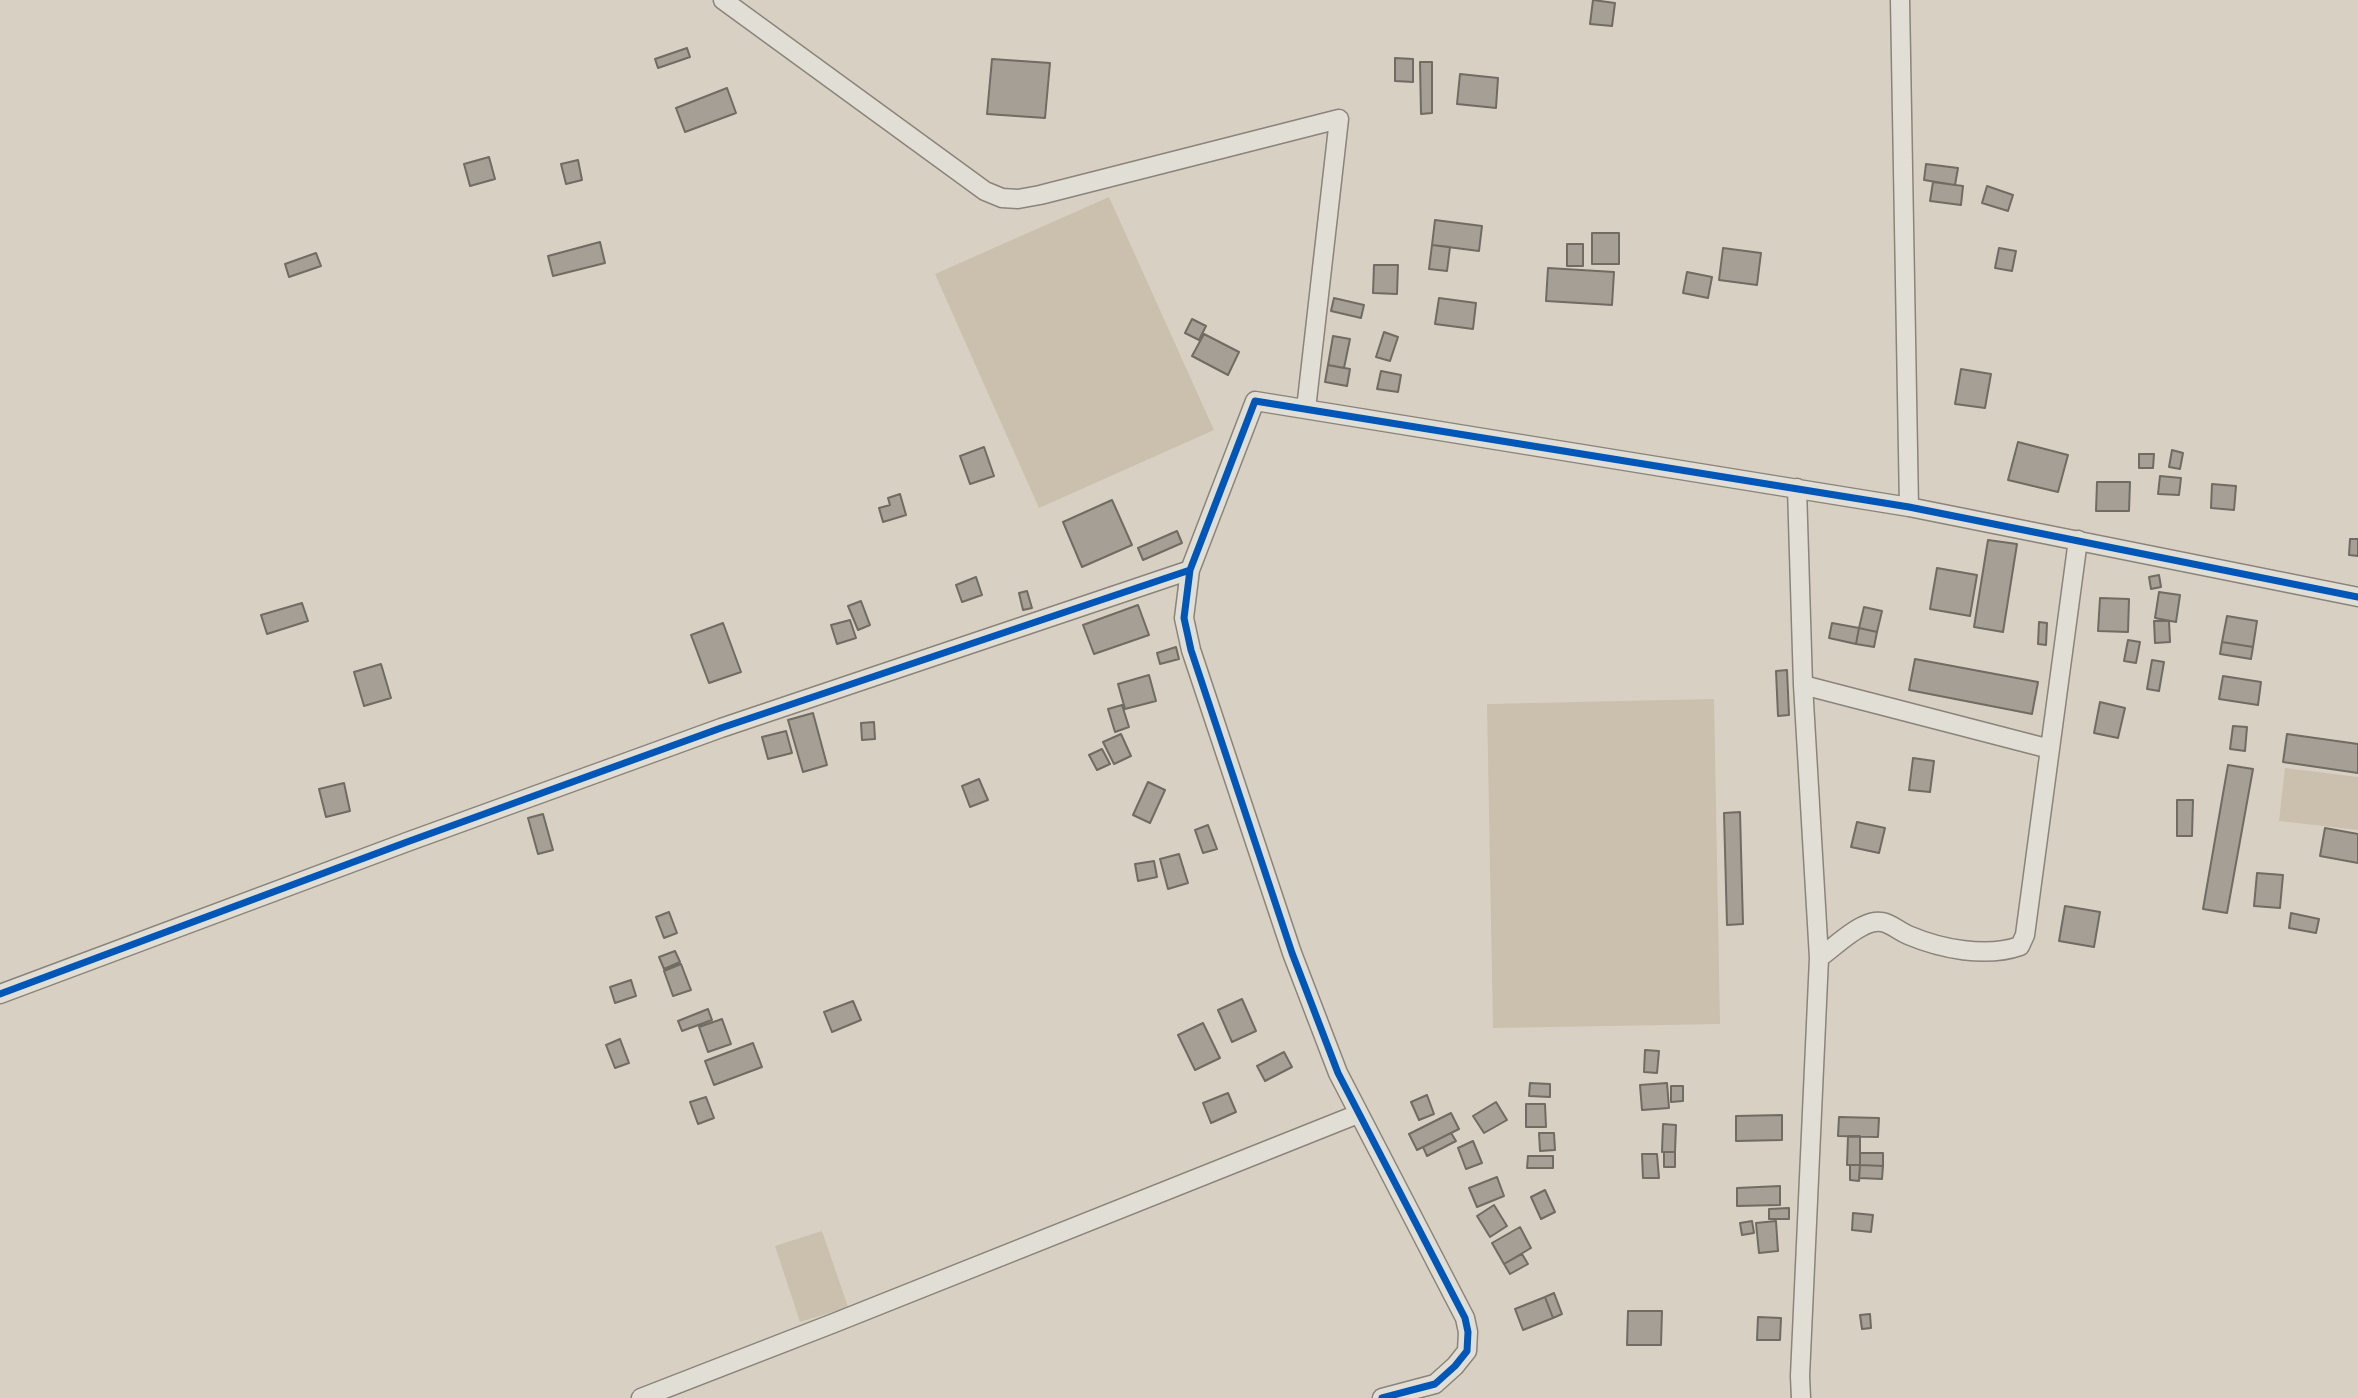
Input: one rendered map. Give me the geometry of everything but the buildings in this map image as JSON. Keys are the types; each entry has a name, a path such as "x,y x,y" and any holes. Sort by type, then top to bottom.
{"street":[{"path":"723,0 985,191 1002,198 1018,199 1040,195 1339,118 1306,409"},
{"path":"1900,0 1909,507"},
{"path":"1382,1398 1435,1384 1455,1366 1467,1350 1468,1332 1465,1318 1338,1073 1292,953 1191,650 1184,618 1190,570 1255,401 1909,507 2358,597"},
{"path":"1797,488 1803,685 1819,958 1801,1398"},
{"path":"1819,958 1864,926 1879,922 1894,925 1907,934 1955,948 2003,952 2020,946 2025,935 2078,540"},
{"path":"0,994 721,728 1190,570"},
{"path":"1803,685 2050,749"},
{"path":"640,1398 834,1324 1358,1114"}],"shaded area":[{"path":"1109,197 1214,430 1039,508 935,274"},
{"path":"1714,699 1720,1024 1493,1028 1487,704"},
{"path":"2285,768 2358,777 2358,830 2279,821"},
{"path":"822,1231 848,1307 800,1322 775,1246"}],"cycle path":[{"path":"1382,1398 1435,1384 1455,1366 1467,1351 1468,1332 1465,1318 1338,1073 1292,953 1191,650 1184,618 1190,570 1255,401 1909,507 2358,597"},
{"path":"0,994 721,728 1190,570"}]}
